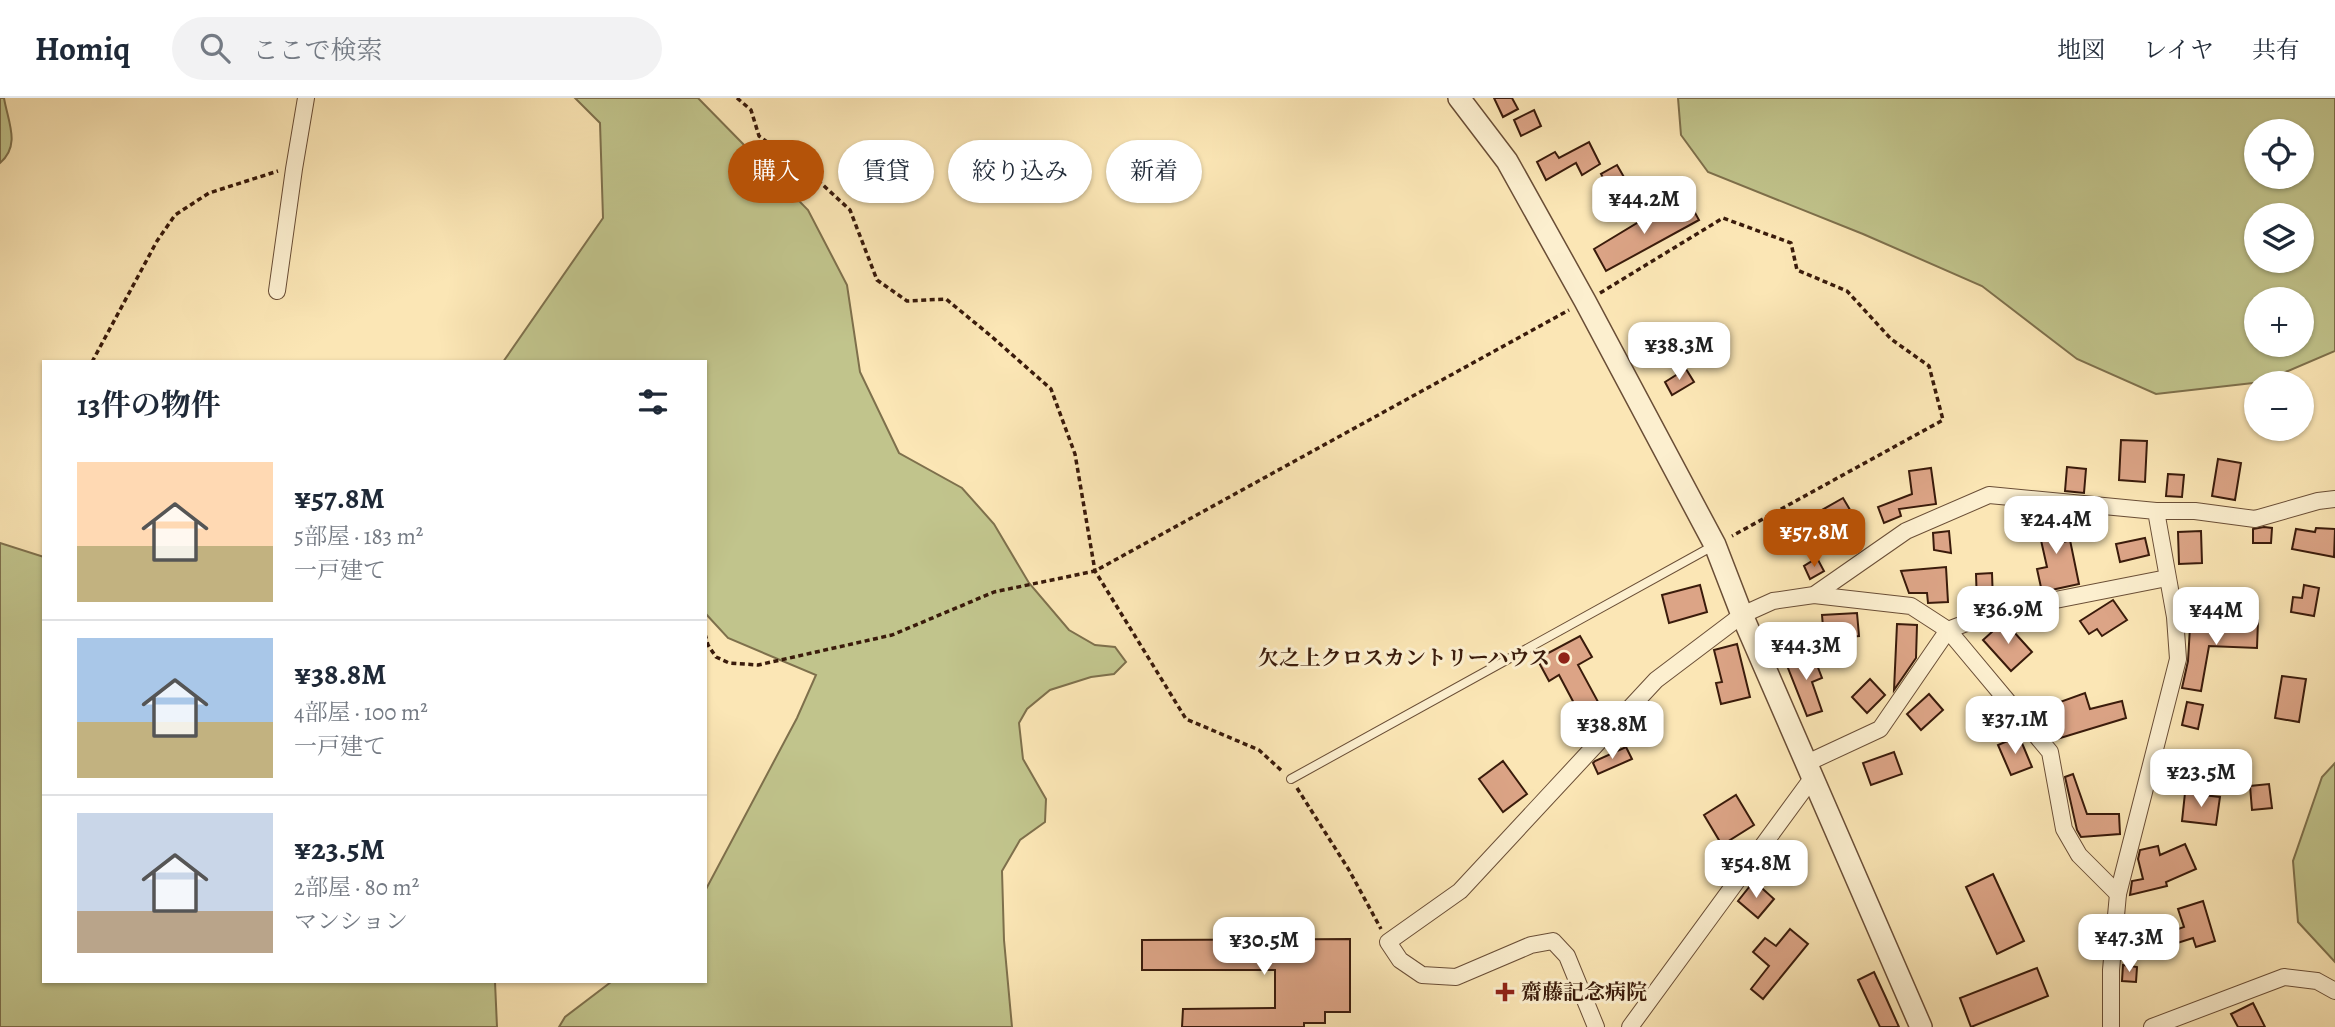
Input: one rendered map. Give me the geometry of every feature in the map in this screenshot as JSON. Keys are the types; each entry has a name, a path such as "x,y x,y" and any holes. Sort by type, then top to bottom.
{"street":[{"path":"277,291 293,169 306,98"},
{"path":"1459,98 1507,161 1715,545 1742,615 1921,1027"},
{"path":"1814,594 1906,531 1989,495 2156,511 2195,511 2255,519 2318,500 2335,499"},
{"path":"2111,1027 2111,970 2118,894 2178,659 2175,617 2156,511"},
{"path":"1630,1027 1810,770 1880,729 1948,630 1996,612 2167,578"},
{"path":"1596,1027 1567,956 1553,941 1531,945 1456,977 1422,975 1400,960 1388,942 1460,891 1656,680 1742,615 1773,601 1814,594 1911,606 1948,630 2050,752 2064,828 2079,855 2118,894"},
{"path":"2152,1027 2284,977 2317,981 2335,991"}],"lane":[{"path":"1291,779 1715,545"}],"path":[{"path":"737,98 751,110 759,136 811,174 850,210 877,280 907,301 946,299 1051,389 1075,454 1095,571 1186,719 1259,750 1291,779 1349,870 1388,942"},
{"path":"93,360 151,251 175,215 209,193 269,175 283,168 293,169"},
{"path":"707,641 716,657 729,663 758,665 891,635 994,592 1095,571 1585,301 1723,218 1791,243 1797,270 1847,291 1891,339 1929,366 1943,420 1715,545"}],"green space":[{"path":"0,98 4,98 12,141 0,163"},
{"path":"575,98 698,98 739,140 728,140 728,203 801,203 808,210 847,285 860,372 899,453 962,488 994,524 1029,583 1069,630 1095,645 1115,647 1126,662 1114,674 1091,677 1050,690 1027,709 1019,723 1023,759 1046,799 1045,822 1020,840 1002,871 1004,940 1012,1027 559,1027 565,1017 610,983 707,983 707,887 797,718 816,675 728,638 707,615 707,360 504,360 603,218 600,123"},
{"path":"1678,98 2335,98 2335,351 2288,371 2244,371 2244,384 2156,394 2077,359 1982,286 1863,234 1708,172 1681,135"},
{"path":"0,543 42,556 42,983 495,983 497,1027 0,1027"},
{"path":"2335,763 2335,962 2298,922 2293,861 2322,777"}],"building":[{"path":"1494,98 1512,98 1518,109 1503,117"},
{"path":"1534,110 1541,126 1521,136 1514,120"},
{"path":"1589,142 1600,164 1582,175 1576,163 1546,180 1537,162 1555,152 1559,158"},
{"path":"1617,165 1632,191 1615,200 1601,174"},
{"path":"1689,202 1699,220 1606,271 1594,249 1652,214 1655,220"},
{"path":"1686,369 1694,382 1672,395 1665,382"},
{"path":"2121,440 2147,441 2145,482 2119,480"},
{"path":"2218,459 2241,463 2235,500 2212,496"},
{"path":"2067,467 2086,469 2084,493 2065,491"},
{"path":"1931,468 1936,504 1899,509 1901,516 1884,523 1878,507 1912,494 1909,471"},
{"path":"2168,474 2184,475 2182,497 2166,496"},
{"path":"1843,498 1862,530 1831,548 1821,530 1830,525 1822,510"},
{"path":"2058,513 2064,542 2070,540 2079,584 2042,592 2037,569 2047,567 2036,518"},
{"path":"2272,528 2271,543 2253,543 2253,529"},
{"path":"2316,528 2335,529 2334,557 2292,549 2296,529 2315,532"},
{"path":"1949,531 1951,553 1934,550 1933,533"},
{"path":"2201,531 2202,563 2179,564 2178,532"},
{"path":"2145,538 2149,555 2120,562 2116,544"},
{"path":"1817,558 1824,571 1810,579 1804,566"},
{"path":"1946,567 1948,602 1928,603 1927,593 1909,593 1901,571"},
{"path":"1992,573 1993,602 1977,604 1976,574"},
{"path":"1700,585 1707,612 1669,623 1662,595"},
{"path":"2304,585 2319,588 2314,616 2291,612 2293,597 2302,598"},
{"path":"2113,600 2127,620 2102,636 2097,629 2089,634 2080,621"},
{"path":"1857,613 1859,636 1824,639 1822,615"},
{"path":"2235,619 2258,620 2257,648 2209,646 2201,691 2182,688 2188,661 2190,627 2235,630"},
{"path":"2004,621 2032,652 2011,671 1983,640"},
{"path":"1897,624 1917,625 1916,658 1894,690"},
{"path":"1580,636 1592,657 1578,665 1603,711 1584,722 1559,675 1549,681 1537,659"},
{"path":"1737,644 1750,697 1721,704 1716,683 1722,682 1714,650"},
{"path":"1812,652 1822,678 1812,682 1822,711 1807,716 1786,663"},
{"path":"2282,676 2306,679 2299,722 2275,718"},
{"path":"1870,679 1885,695 1867,713 1852,697"},
{"path":"2085,693 2090,709 2122,701 2126,718 2057,739 2046,707"},
{"path":"1929,694 1943,710 1921,730 1907,714"},
{"path":"2187,702 2203,705 2198,729 2182,725"},
{"path":"2019,736 2032,767 2011,775 1998,745"},
{"path":"1626,747 1632,759 1598,774 1593,763 1595,761"},
{"path":"1894,752 1902,774 1871,785 1863,763"},
{"path":"1503,761 1527,794 1503,812 1479,779"},
{"path":"2073,774 2087,814 2119,814 2120,834 2081,837 2065,777"},
{"path":"2269,784 2272,808 2252,810 2250,786"},
{"path":"2185,793 2220,797 2216,825 2182,821"},
{"path":"1736,795 1754,825 1722,845 1704,815"},
{"path":"2185,844 2196,869 2166,882 2167,886 2130,895 2132,881 2143,879 2138,859 2140,850 2158,846 2160,855"},
{"path":"1993,874 2024,941 1997,954 1966,887"},
{"path":"1754,881 1774,899 1758,918 1738,901"},
{"path":"2203,901 2215,941 2196,947 2193,938 2171,945 2167,933 2184,927 2178,909"},
{"path":"2148,920 2151,945 2132,947 2129,922"},
{"path":"1790,929 1808,944 1763,999 1751,989 1769,966 1753,952 1765,938 1776,946"},
{"path":"1350,939 1350,1012 1325,1012 1325,1023 1304,1023 1304,1027 1182,1027 1183,1009 1275,1008 1275,970 1142,970 1142,940"},
{"path":"2123,965 2137,967 2136,982 2122,981"},
{"path":"2037,968 2048,996 1971,1027 1960,998"},
{"path":"1874,972 1899,1027 1880,1027 1858,980"},
{"path":"2253,1003 2265,1027 2238,1027 2231,1014"}],"place":[{"name":"欠之上クロスカントリーハウス","path":"1564,658"},
{"name":"齋藤記念病院","path":"1505,992"}]}
